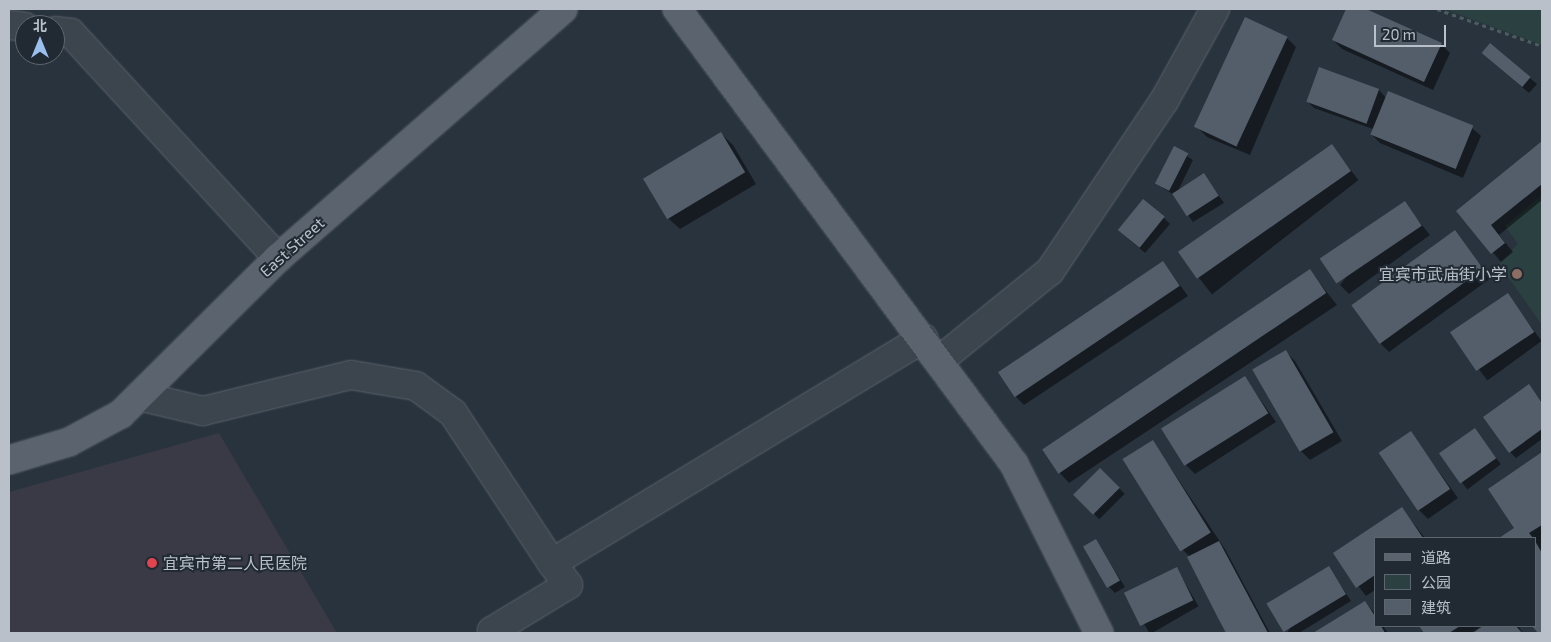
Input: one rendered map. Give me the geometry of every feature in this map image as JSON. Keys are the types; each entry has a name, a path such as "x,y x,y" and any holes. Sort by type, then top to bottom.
{"main road":[{"name":"East Street","path":"9,460 69,442 121,414 278,258 563,9"},
{"path":"676,9 940,360 1014,464 1099,633"}],"street":[{"path":"940,360 1050,271 1164,101 1215,9"},
{"path":"65,32 71,33 278,258"},
{"path":"552,563 923,338"},
{"path":"139,396 203,411 351,375 416,386 453,413 568,585 492,631 494,633"}],"path":[{"path":"1437,9 1542,46"}],"shaded area":[{"name":"宜宾市第二人民医院","path":"219,433 337,633 9,633 9,492"}],"green space":[{"path":"1444,9 1542,9 1542,45"},
{"path":"1542,195 1542,325 1499,264 1518,244 1505,226"}],"building":[{"path":"1346,9 1366,9 1442,43 1424,82 1332,40"},
{"path":"1245,17 1288,37 1236,147 1194,127"},
{"path":"1490,43 1531,77 1522,87 1482,53"},
{"path":"1319,67 1379,89 1366,124 1306,102"},
{"path":"1388,91 1473,125 1456,169 1370,135"},
{"path":"721,132 745,172 667,219 643,179"},
{"path":"1542,141 1542,184 1491,225 1505,243 1491,254 1456,211"},
{"path":"1332,144 1351,171 1197,279 1178,252"},
{"path":"1174,146 1188,153 1169,191 1155,183"},
{"path":"1204,173 1219,196 1187,216 1172,194"},
{"path":"1143,199 1165,217 1140,248 1118,230"},
{"path":"1405,201 1422,226 1336,283 1320,259"},
{"path":"1455,230 1483,269 1380,344 1351,305"},
{"path":"1163,261 1180,286 1015,397 998,372"},
{"path":"1310,269 1326,293 1058,474 1042,450"},
{"path":"1508,293 1534,332 1476,371 1450,332"},
{"path":"1286,350 1334,432 1300,452 1252,370"},
{"path":"1245,376 1268,413 1184,466 1161,428"},
{"path":"1529,384 1542,403 1542,429 1509,453 1483,417"},
{"path":"1475,428 1496,458 1460,484 1439,453"},
{"path":"1411,431 1450,489 1418,511 1379,453"},
{"path":"1153,440 1211,532 1180,552 1122,459"},
{"path":"1542,452 1542,525 1529,533 1532,537 1500,537 1514,528 1488,489"},
{"path":"1100,468 1120,488 1093,515 1073,495"},
{"path":"1402,507 1422,537 1374,537 1374,576 1356,588 1333,553"},
{"path":"1096,539 1120,581 1107,588 1083,546"},
{"path":"1219,541 1268,633 1226,633 1187,557"},
{"path":"1536,543 1542,553 1542,633 1538,633 1533,627 1536,627"},
{"path":"1329,566 1346,594 1283,632 1266,604"},
{"path":"1177,567 1193,600 1140,626 1124,593"},
{"path":"1365,601 1374,614 1374,627 1382,627 1385,633 1313,633"},
{"path":"1420,627 1458,627 1449,633 1424,633"},
{"path":"1482,627 1517,627 1522,633 1473,633"}],"place":[{"name":"宜宾市武庙街小学","path":"1517,274"},
{"name":"宜宾市第二人民医院","path":"152,563"}]}
